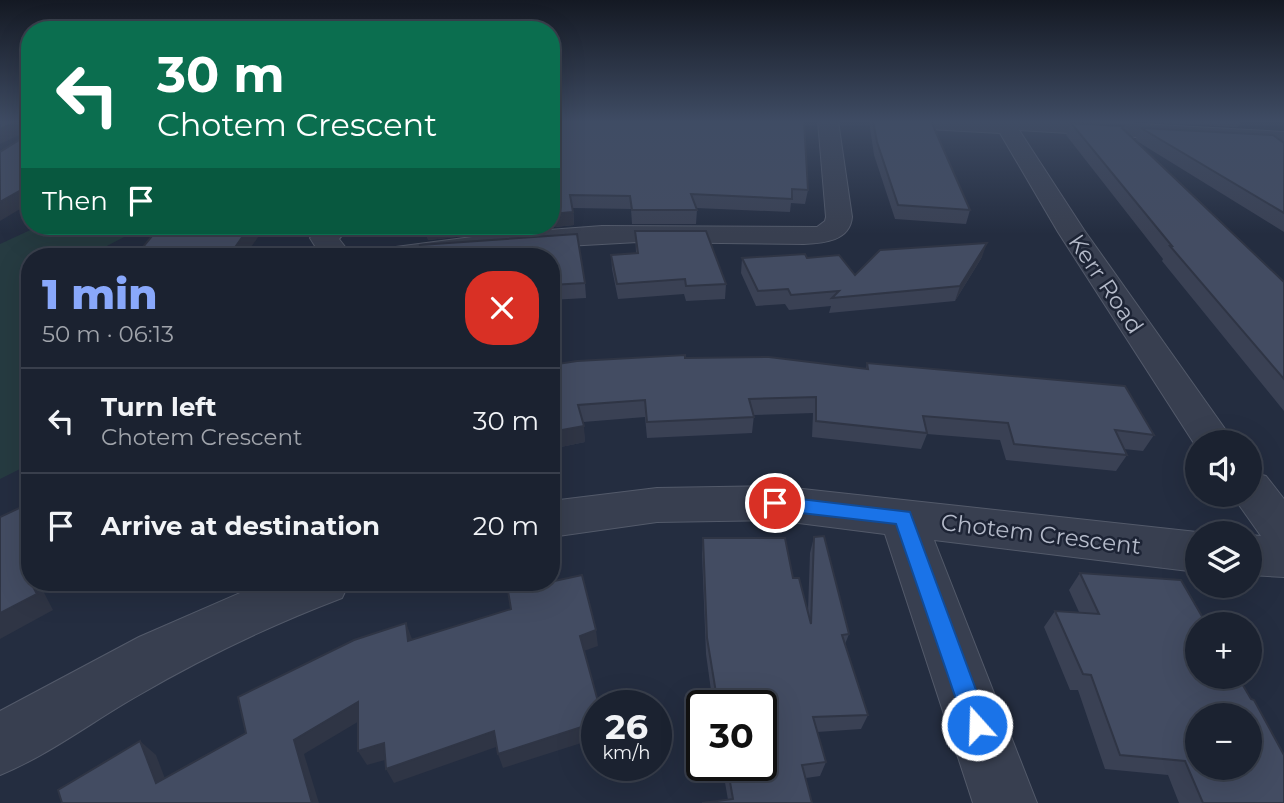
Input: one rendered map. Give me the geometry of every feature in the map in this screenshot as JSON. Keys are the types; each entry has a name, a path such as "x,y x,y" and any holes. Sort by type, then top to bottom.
{"street":[{"path":"456,248 523,239 578,236 673,233 823,235 838,225 839,217 832,158"},
{"name":"Kerr Road","path":"1026,158 1205,430"},
{"name":"Chotem Crescent","path":"560,518 657,505 775,503 1185,550"},
{"path":"1262,504 1284,532"},
{"path":"903,518 1005,803"},
{"path":"1262,556 1284,557"},
{"path":"0,746 104,682 279,598 300,591"}],"green space":[{"path":"21,234 128,235 103,248 21,248 21,468 0,479 0,244"}],"building":[{"path":"0,158 21,158 21,190 0,202"},
{"path":"560,158 806,158 808,190 792,189 792,199 691,194 697,210 632,210 630,196 570,195 573,212 560,213"},
{"path":"882,158 947,158 970,210 898,205"},
{"path":"1100,158 1154,158 1284,282 1284,379 1170,246"},
{"path":"1192,158 1284,158 1284,213"},
{"path":"635,231 706,231 726,284 686,286 685,279 617,284 611,255 638,253"},
{"path":"577,234 585,283 560,284 560,248 419,248 420,245"},
{"path":"153,235 244,235 235,248 142,248"},
{"path":"987,243 960,286 832,298 839,291 791,295 788,289 758,291 742,258 839,255 855,275 880,250"},
{"path":"685,355 685,358 769,357 868,369 867,363 1125,386 1154,435 1115,430 1127,455 1014,444 1008,423 923,416 927,433 816,421 816,397 749,399 754,417 647,422 645,400 578,405 584,426 560,430 560,364"},
{"path":"21,507 21,591 35,591 37,594 0,613 0,517"},
{"path":"824,536 849,634 842,635 868,715 813,717 826,762 802,765 812,803 702,803 733,799 730,781 777,781 777,690 716,690 707,638 703,538 785,538 793,578 799,578 811,624 814,537"},
{"path":"1080,573 1181,580 1185,587 1185,598 1191,598 1199,612 1185,612 1185,689 1245,689 1256,703 1185,703 1185,761 1120,755 1091,675 1083,674 1055,611 1099,614"},
{"path":"582,575 596,630 580,636 595,690 581,690 581,727 498,754 494,731 386,769 384,743 358,751 358,702 294,740 312,803 62,803 58,790 140,741 156,783 246,733 238,697 354,640 406,623 408,641 511,609 508,591 560,591 560,580"},
{"path":"1262,715 1284,755 1284,803 1203,803 1193,780 1262,780"}],"route":[{"path":"775,503 903,518 977,725"}]}
